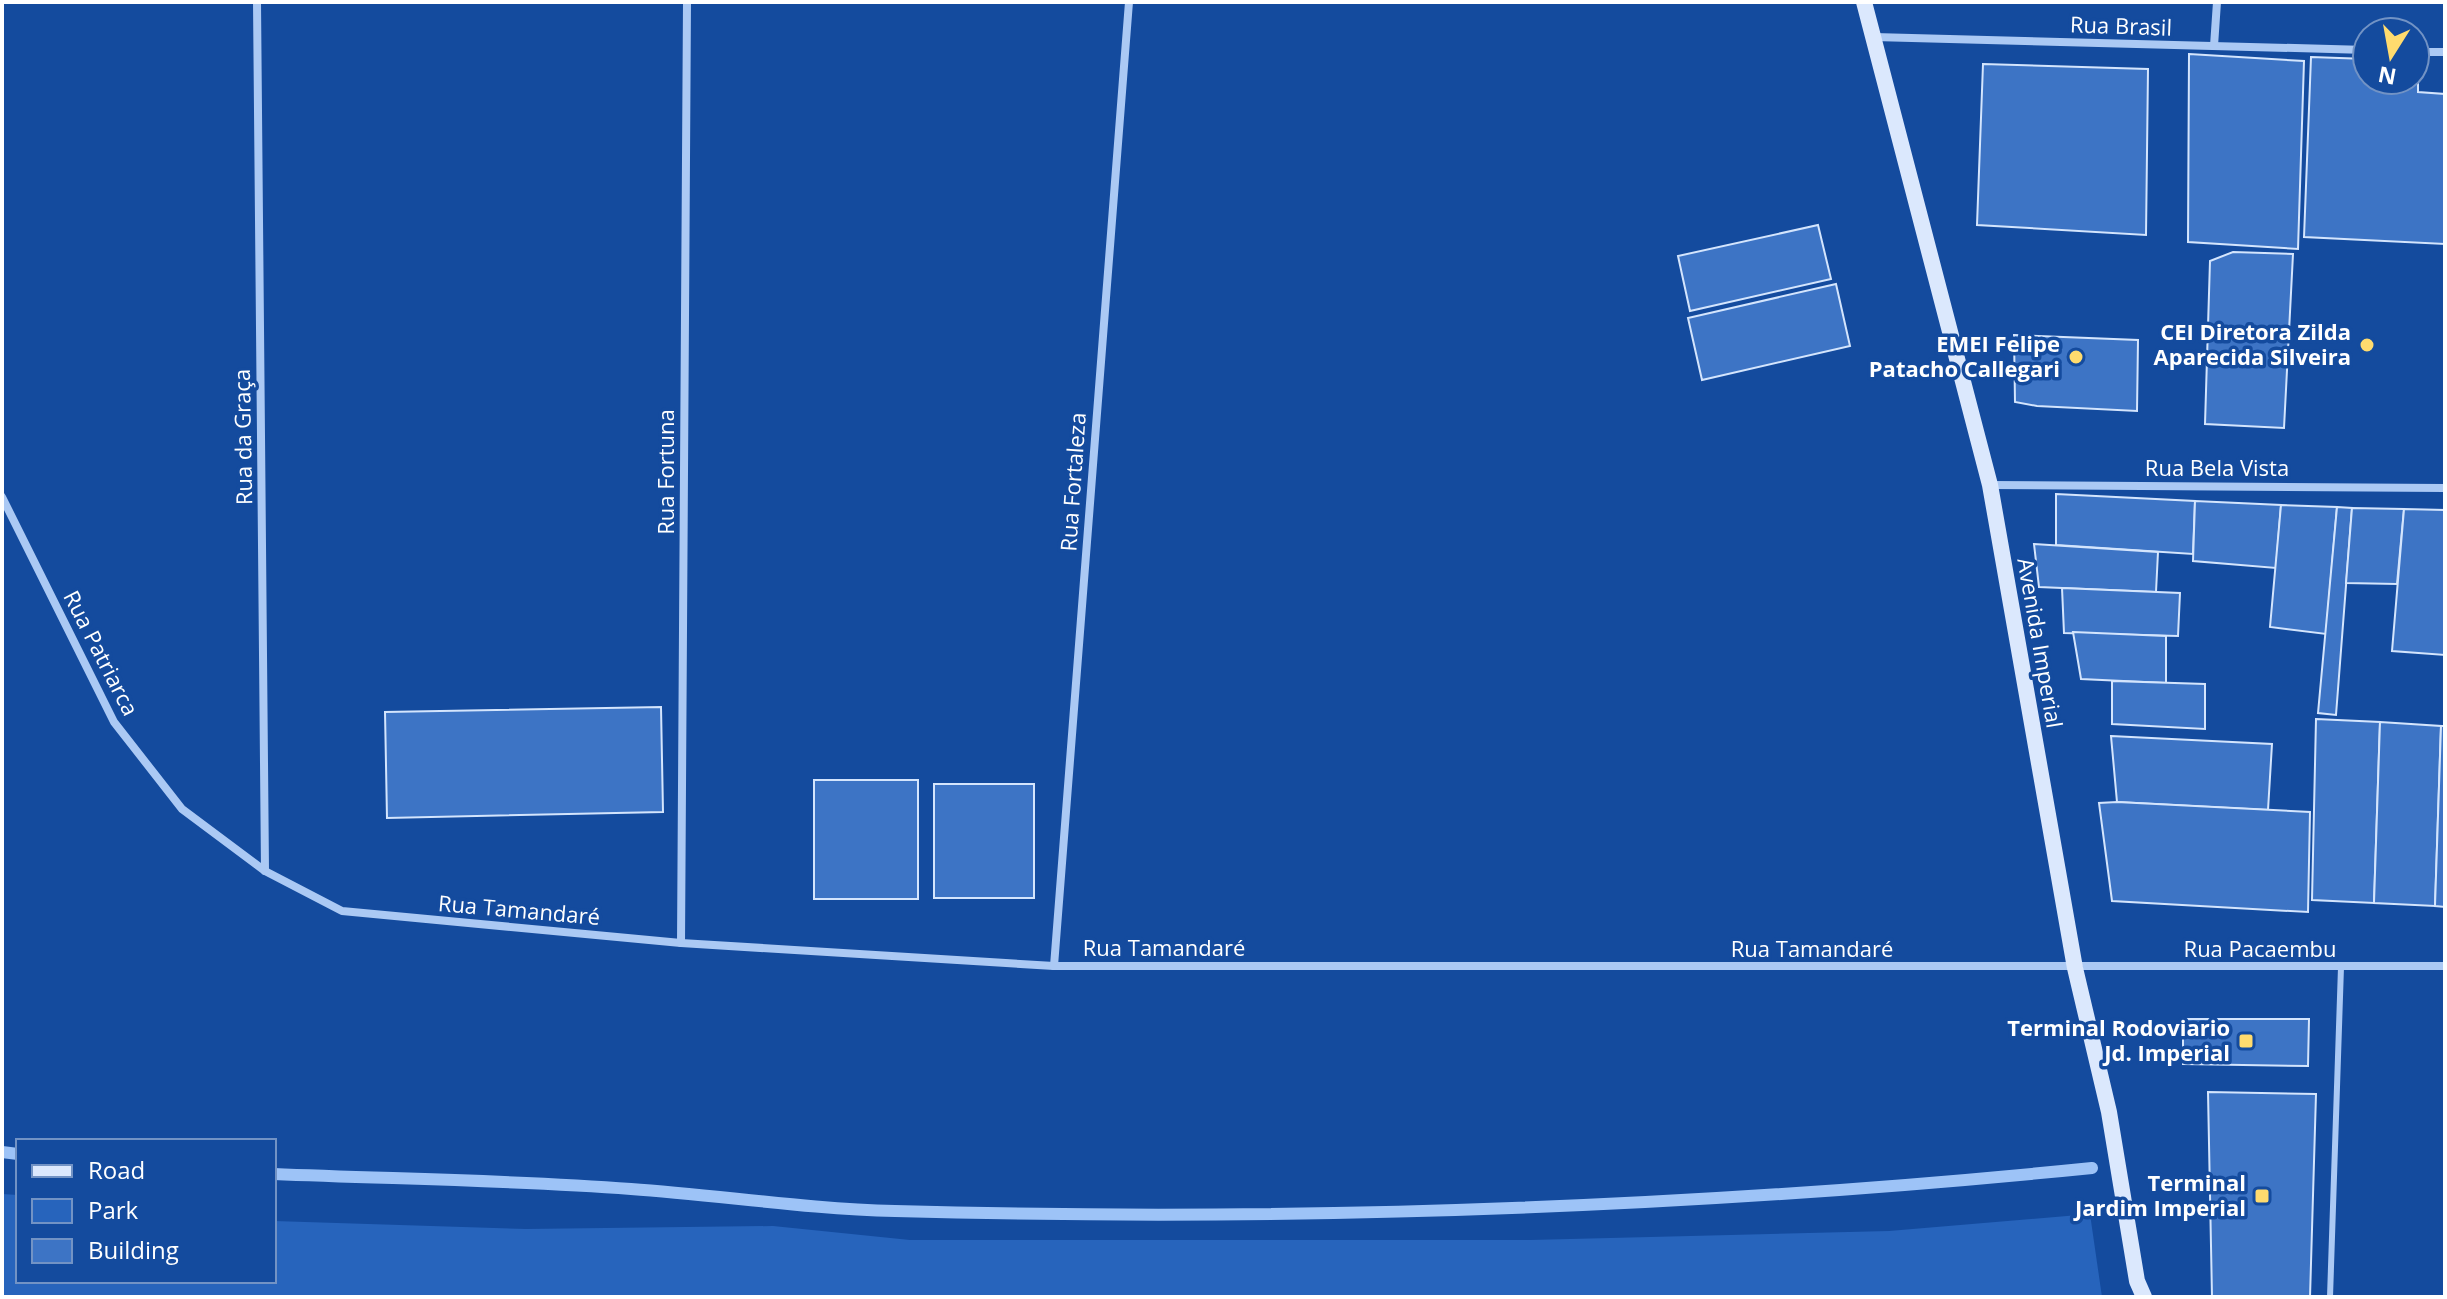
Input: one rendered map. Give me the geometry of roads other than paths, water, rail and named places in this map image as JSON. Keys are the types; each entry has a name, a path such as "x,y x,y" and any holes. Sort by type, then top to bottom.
{"main road":[{"name":"Avenida Imperial","path":"1864,2 1990,485 2075,968 2109,1112 2137,1281 2144,1297"}],"street":[{"name":"Rua da Graça","path":"257,2 265,871"},
{"name":"Rua Fortuna","path":"681,943 687,2"},
{"name":"Rua Fortaleza","path":"1054,966 1129,2"},
{"path":"2214,46 2217,2"},
{"name":"Rua Brasil","path":"1874,37 2351,50"},
{"name":"Rua Bela Vista","path":"1990,485 2445,488"},
{"name":"Rua Patriarca","path":"2,497 114,722 182,809 265,871"},
{"name":"Rua Tamandaré","path":"265,871 342,911 681,943 1054,966 2075,968"},
{"name":"Rua Pacaembu","path":"2075,968 2445,966"}],"lane":[{"path":"2330,1297 2341,967"}],"waterway":[{"path":"2,1152 16,1154"},
{"path":"276,1174 586,1186 862,1210 1195,1215 1494,1209 1644,1202 1943,1182 2092,1168"}],"place":[{"name":"CEI Diretora Zilda Aparecida Silveira","path":"2367,345"},
{"name":"EMEI Felipe Patacho Callegari","path":"2076,357"},
{"name":"Terminal Rodoviario Jd. Imperial","path":"2246,1041"},
{"name":"Terminal Jardim Imperial","path":"2262,1196"}]}
